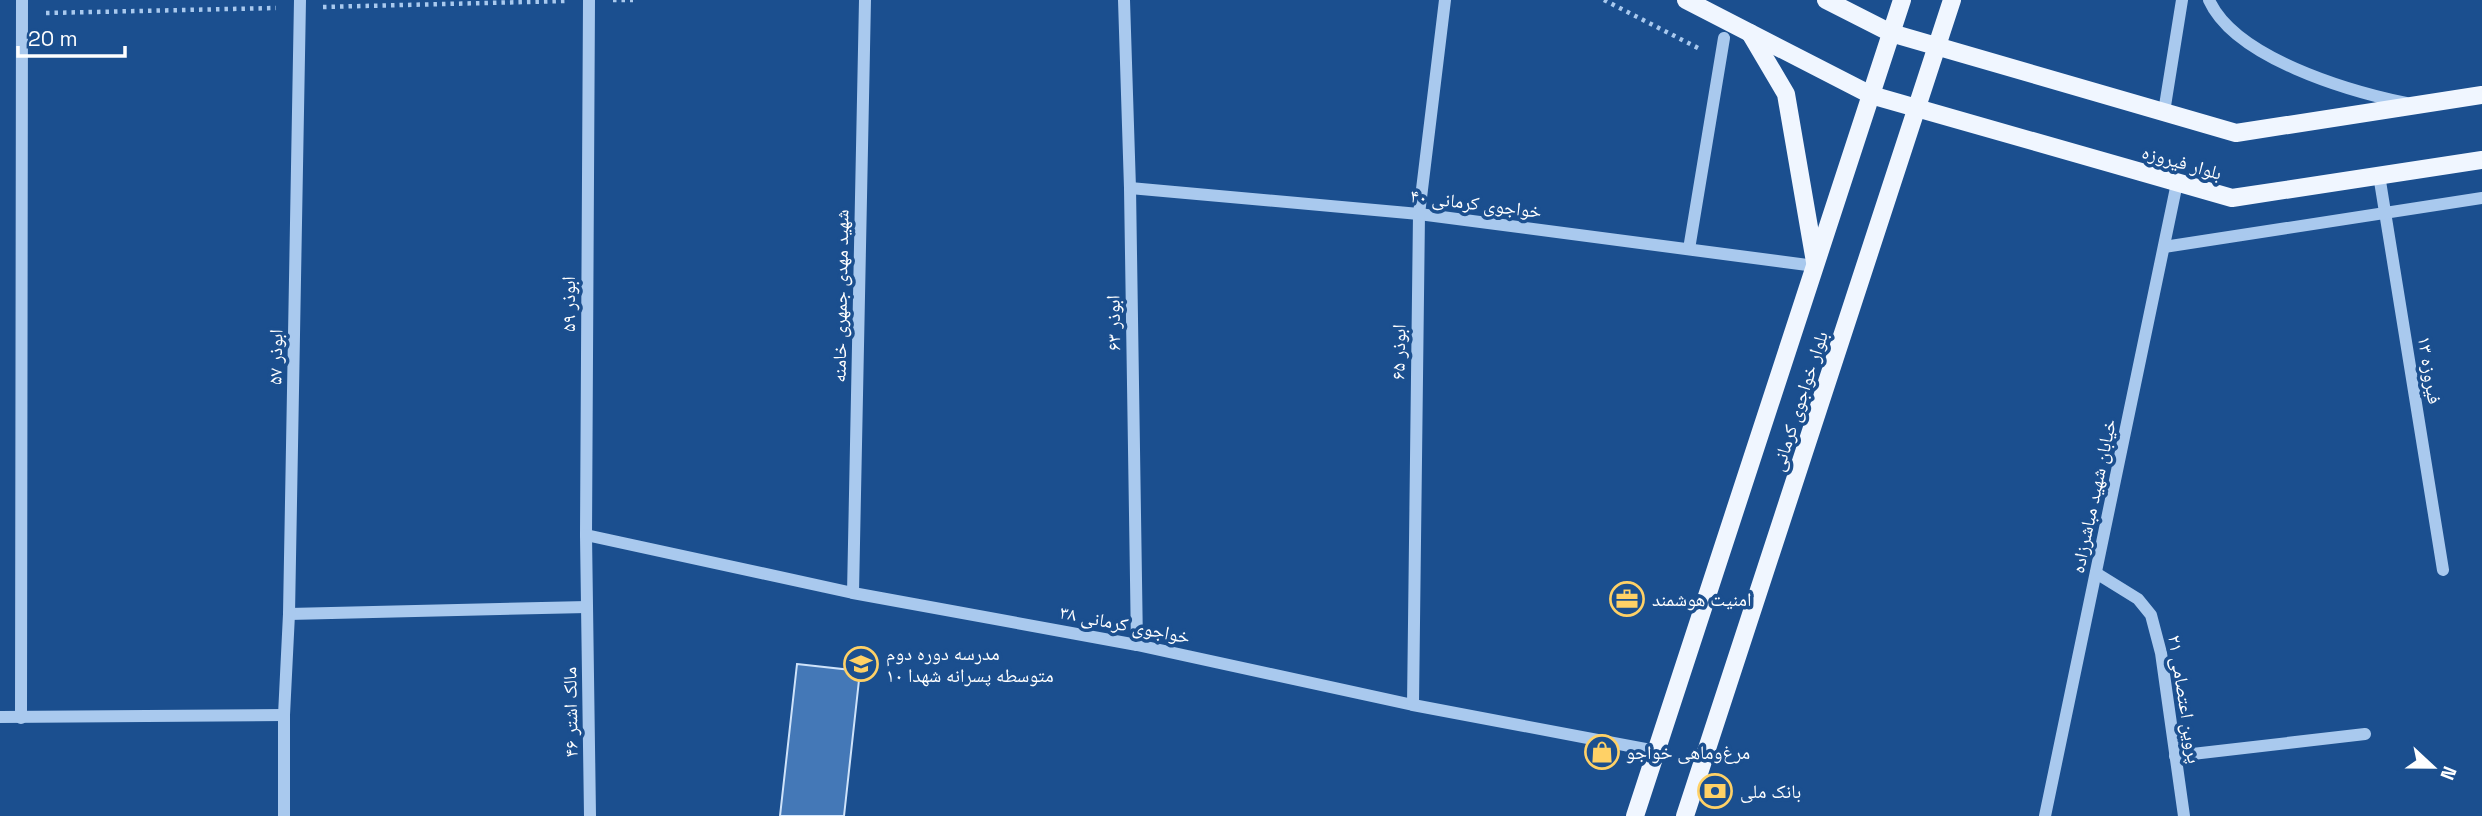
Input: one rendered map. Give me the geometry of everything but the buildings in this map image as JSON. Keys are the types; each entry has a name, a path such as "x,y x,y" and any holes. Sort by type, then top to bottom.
{"main road":[{"name":"بلوار فیروزه","path":"1686,0 1871,95 2232,198 2482,160"},
{"path":"1826,0 1891,33 1937,48 2236,133 2482,95"},
{"name":"بلوار خواجوی کرمانی","path":"1635,816 1902,0"},
{"name":"بلوار خواجوی کرمانی","path":"1685,816 1952,0"},
{"path":"1750,33 1786,94 1815,266"}],"street":[{"path":"21,718 22,0"},
{"name":"ابوذر ۵۷","path":"284,816 300,0"},
{"name":"ابوذر ۵۹","path":"587,607 589,0"},
{"name":"شهید مهدی جمهری خامنه","path":"853,593 865,0"},
{"name":"ابوذر ۶۳","path":"1124,0 1130,188 1137,645"},
{"name":"ابوذر ۶۵","path":"1413,705 1419,215 1445,0"},
{"path":"2164,112 2182,0"},
{"path":"2209,0 2237,34 2269,56 2315,77 2364,94 2417,105"},
{"path":"1689,250 1724,38"},
{"name":"فیروزه ۱۳","path":"2379,175 2444,570"},
{"name":"خیابان شهید مباشرزاده","path":"2045,816 2177,183"},
{"name":"خواجوی کرمانی ۴۰","path":"1130,188 1419,215 1815,266"},
{"path":"2164,247 2482,198"},
{"name":"خواجوی کرمانی ۳۸","path":"586,535 853,593 1137,645 1413,705 1657,751"},
{"name":"پروین اعتصامی ۲۱","path":"2096,573 2138,599 2151,615 2161,653 2184,816"},
{"path":"289,614 587,607"},
{"name":"مالک اشتر ۴۶","path":"587,607 590,816"},
{"path":"0,717 284,715"},
{"path":"2175,756 2365,734"}],"place":[{"name":"امنیت هوشمند","path":"1627,599"},
{"name":"مدرسه دوره دوم متوسطه پسرانه شهدا ۱۰","path":"861,664"},
{"name":"مرغ‌وماهی‌ خواجو","path":"1602,752"},
{"name":"بانک ملی","path":"1715,791"}]}
